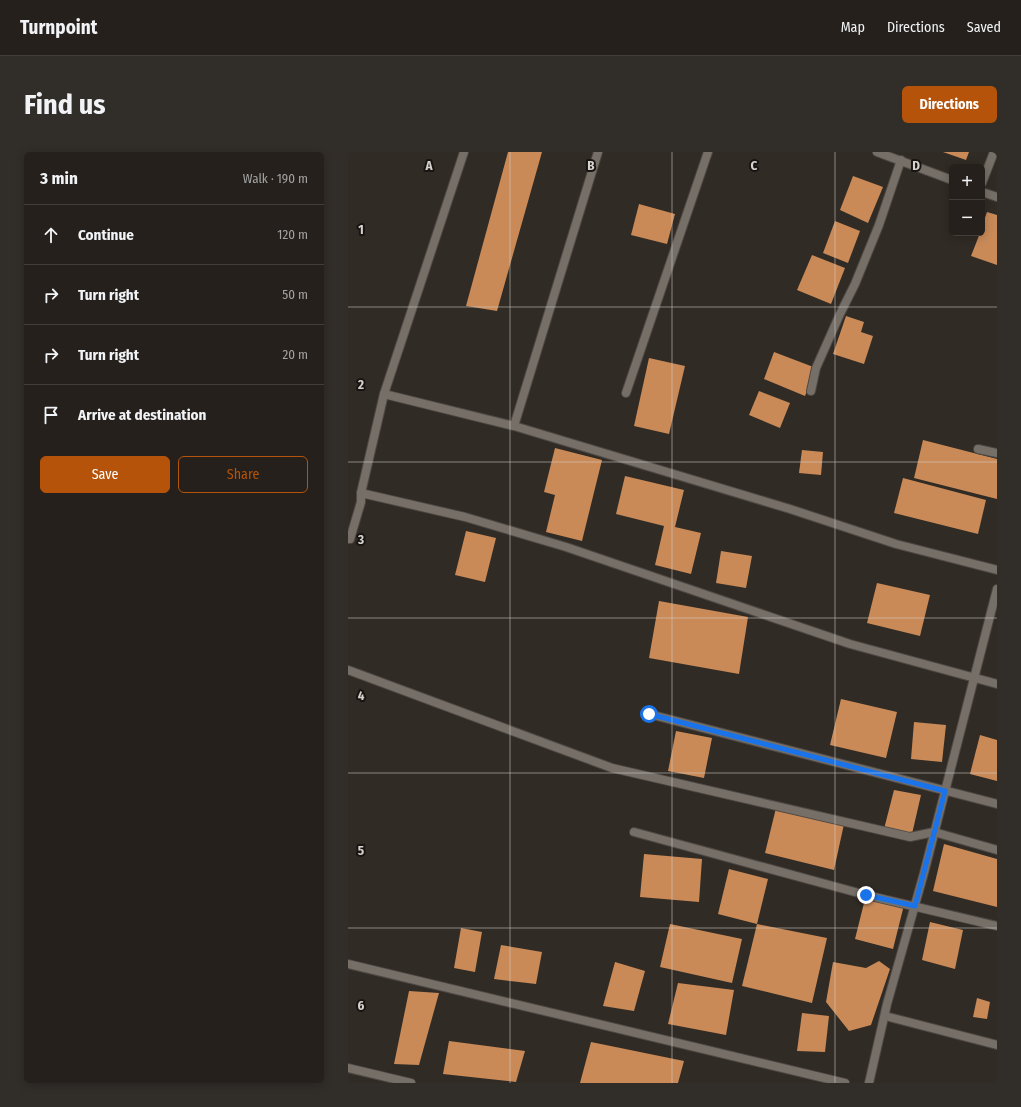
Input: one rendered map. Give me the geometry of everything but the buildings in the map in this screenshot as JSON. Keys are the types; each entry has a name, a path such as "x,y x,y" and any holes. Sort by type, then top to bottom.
{"street":[{"path":"348,539 350,539 361,502 361,493 384,394 464,152"},
{"path":"514,426 598,152"},
{"path":"626,393 708,152"},
{"path":"877,152 949,179"},
{"path":"985,175 994,152"},
{"path":"811,391 816,368 855,284 879,225 901,160"},
{"path":"985,193 997,198"},
{"path":"384,394 514,426 790,509 896,544 997,570"},
{"path":"978,449 997,453"},
{"path":"361,493 465,517 551,543 850,644 997,684"},
{"path":"869,1083 885,1016 997,589"},
{"path":"348,670 612,768 910,837 934,832 997,850"},
{"path":"649,714 997,804"},
{"path":"634,832 866,895 997,926"},
{"path":"348,964 845,1083"},
{"path":"885,1016 997,1045"},
{"path":"348,1068 411,1083"}],"route":[{"path":"649,714 945,791 915,906 866,895"}]}
